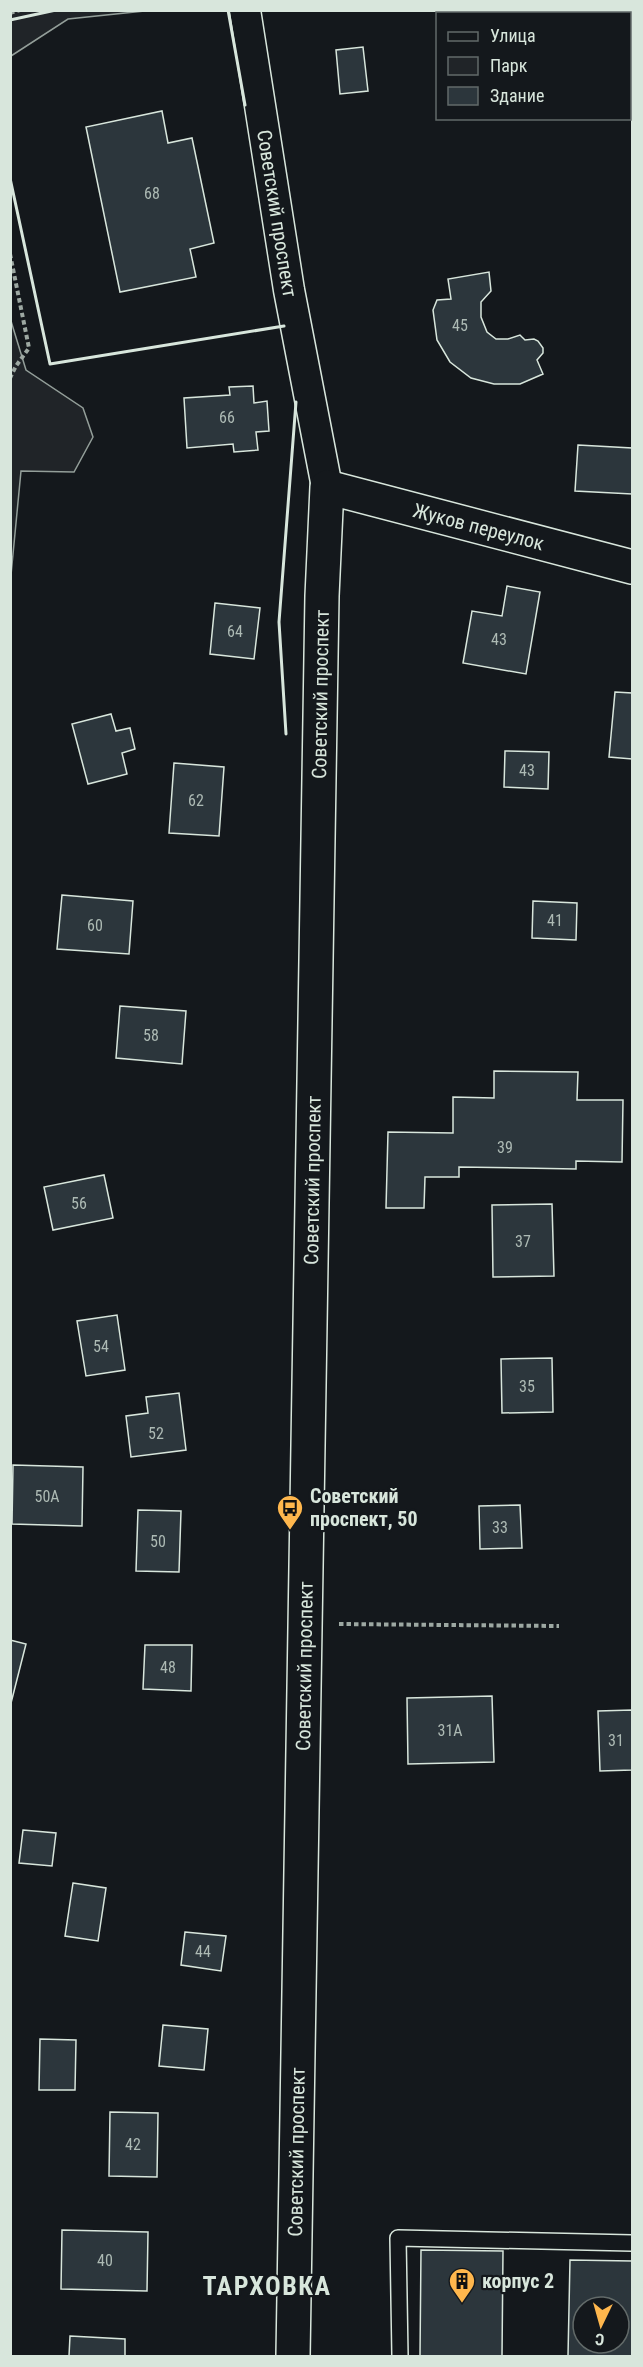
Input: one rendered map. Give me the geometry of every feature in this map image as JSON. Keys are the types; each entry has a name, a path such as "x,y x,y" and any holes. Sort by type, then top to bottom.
{"street":[{"name":"Советский проспект","path":"245,10 289,290 327,487 322,596 293,2356"},
{"name":"Жуков переулок","path":"327,487 633,567"}],"lane":[{"path":"400,2356 398,2238 633,2243"}],"path":[{"path":"10,13 20,10"},
{"path":"10,254 29,348 10,378"},
{"path":"305,1623 559,1626"}],"green space":[{"path":"11,10 144,11 68,19 11,56"},
{"path":"11,321 26,370 83,408 93,437 74,472 21,471 11,575"}],"building":[{"path":"363,47 368,91 340,94 336,50"},
{"path":"162,111 168,143 192,138 214,243 190,249 196,277 120,292 86,127"},
{"path":"489,272 491,291 481,302 481,317 487,332 496,339 508,339 520,335 525,340 534,339 543,348 543,353 537,360 543,374 520,384 494,384 471,378 450,362 437,340 433,310 437,300 451,299 448,279"},
{"path":"253,386 254,403 267,401 269,431 256,432 258,450 234,452 233,444 187,448 184,398 230,395 229,387"},
{"path":"578,445 632,448 632,494 575,491"},
{"path":"507,586 540,592 526,674 463,663 472,611 502,616"},
{"path":"215,603 260,608 254,659 210,654"},
{"path":"615,692 632,693 632,759 609,757"},
{"path":"111,714 116,731 130,728 135,749 122,753 127,774 88,784 72,724"},
{"path":"505,751 549,752 548,789 504,787"},
{"path":"174,763 224,767 219,836 169,833"},
{"path":"62,895 133,901 129,954 57,949"},
{"path":"533,901 577,903 576,940 532,938"},
{"path":"120,1006 186,1011 182,1064 116,1058"},
{"path":"494,1071 578,1072 577,1100 623,1100 622,1162 576,1161 576,1169 459,1167 459,1177 425,1177 424,1208 386,1208 388,1132 453,1133 453,1097 494,1098"},
{"path":"104,1175 113,1218 53,1230 44,1187"},
{"path":"552,1204 554,1276 493,1277 492,1205"},
{"path":"117,1315 125,1370 86,1376 77,1321"},
{"path":"552,1358 553,1412 502,1413 501,1359"},
{"path":"179,1393 186,1450 131,1457 126,1416 148,1413 146,1397"},
{"path":"13,1465 83,1467 82,1526 12,1524"},
{"path":"520,1505 522,1548 480,1549 479,1506"},
{"path":"138,1510 181,1511 179,1572 136,1571"},
{"path":"10,1640 26,1644 10,1707"},
{"path":"145,1645 192,1645 191,1691 143,1689"},
{"path":"492,1696 494,1762 408,1764 407,1698"},
{"path":"632,1710 632,1770 600,1771 598,1711"},
{"path":"23,1830 56,1833 52,1866 19,1863"},
{"path":"73,1883 106,1888 98,1941 65,1936"},
{"path":"185,1932 226,1936 221,1971 181,1965"},
{"path":"163,2025 208,2029 204,2070 159,2066"},
{"path":"40,2039 76,2040 75,2090 39,2090"},
{"path":"110,2112 158,2113 157,2177 109,2176"},
{"path":"62,2230 148,2232 147,2291 61,2289"},
{"name":"корпус 2","path":"421,2250 503,2251 502,2356 420,2356"},
{"path":"570,2260 632,2261 632,2356 568,2356"},
{"path":"70,2336 125,2339 125,2356 69,2356"}],"wall":[{"path":"10,20 56,10"},
{"path":"228,10 245,105"},
{"path":"10,178 50,364 284,326"},
{"path":"286,734 279,622 296,402"}],"place":[{"name":"Советский проспект, 50","path":"290,1531"},
{"name":"корпус 2","path":"462,2304"}],"district":[{"name":"ТАРХОВКА","path":"267,2286"}]}
